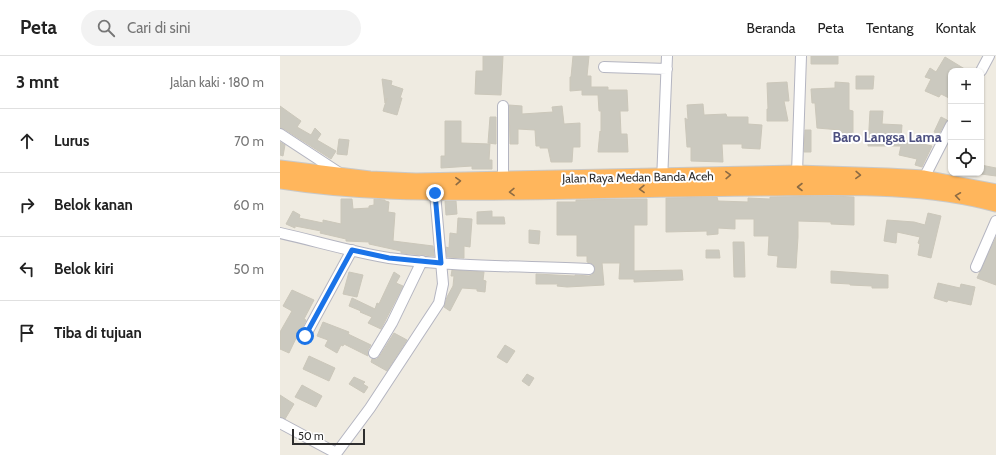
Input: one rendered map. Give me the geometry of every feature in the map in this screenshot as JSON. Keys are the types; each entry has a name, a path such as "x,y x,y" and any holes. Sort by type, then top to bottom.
{"highway":[{"name":"Jalan Raya Medan Banda Aceh","path":"280,168 345,176 382,185 435,193 662,183 924,178 996,192"},
{"name":"Jalan Raya Medan Banda Aceh","path":"280,181 338,188 503,179 662,183 797,173 828,180 963,197 996,204"}],"street":[{"path":"662,183 667,56"},
{"path":"797,173 801,56"},
{"path":"983,68 989,56"},
{"path":"604,67 667,69"},
{"path":"503,106 503,179"},
{"path":"924,178 948,131"},
{"path":"280,134 345,176"},
{"path":"280,423 336,454 370,408 439,303 443,284 435,193"},
{"path":"976,267 996,221"},
{"path":"280,233 327,246 389,258 441,263 589,269"},
{"path":"305,336 352,250"},
{"path":"374,353 392,323 422,261"}],"building":[{"path":"483,56 503,56 501,95 475,94 476,71 483,71"},
{"path":"573,56 589,56 587,76 591,76 591,87 608,87 608,90 627,90 628,111 620,111 621,134 627,134 628,152 598,152 600,131 601,132 601,111 599,111 598,95 582,95 582,90 570,91"},
{"path":"811,56 838,56 838,64 811,64"},
{"path":"945,57 963,68 948,68 948,98 941,94 939,97 925,91 931,79 925,77 930,68 936,72"},
{"path":"856,76 874,76 873,89 856,89"},
{"path":"382,79 392,81 391,85 403,89 397,115 383,111 387,98 385,103"},
{"path":"787,82 789,101 784,101 788,121 767,121 767,83"},
{"path":"835,82 849,83 849,110 853,111 853,134 839,133 840,130 817,128 815,103 812,103 811,89 835,88"},
{"path":"703,104 704,115 726,114 727,117 748,117 748,124 762,125 760,149 742,148 742,144 722,144 723,162 691,161 691,147 687,147 685,118 688,120 687,105"},
{"path":"509,105 522,106 522,114 553,112 552,107 562,106 564,124 580,123 580,147 573,147 572,162 551,162 548,148 540,148 540,146 536,146 535,130 518,129 518,144 510,144"},
{"path":"280,106 301,121 297,127 311,135 315,128 321,134 317,140 336,151 331,159 284,129 280,128"},
{"path":"870,111 883,111 882,124 902,125 901,139 932,146 922,167 915,165 917,159 899,155 901,146 868,146"},
{"path":"490,117 496,117 496,144 488,143"},
{"path":"941,117 947,120 939,134 934,132"},
{"path":"445,121 461,121 461,143 490,144 489,160 492,160 492,169 472,169 472,166 441,168 441,156 445,156"},
{"path":"805,130 811,130 811,152 804,152"},
{"path":"339,139 349,140 347,155 337,154"},
{"path":"280,142 285,145 283,156 280,155"},
{"path":"984,166 996,168 996,176 984,174"},
{"path":"717,197 718,201 748,202 748,198 770,199 770,197 854,197 854,225 831,224 831,222 798,221 796,268 777,267 778,256 768,255 769,236 754,236 754,219 735,219 735,229 718,228 718,234 707,235 707,231 666,232 666,198"},
{"path":"341,199 352,199 353,209 369,208 369,206 374,205 374,199 389,202 388,212 395,213 393,241 433,246 434,256 401,253 401,251 369,244 369,242 346,241 346,239 320,233 321,231 295,226 295,228 286,224 293,211 300,215 299,218 323,223 323,220 341,224"},
{"path":"647,199 647,225 634,225 634,271 682,270 683,280 634,282 634,279 619,279 620,263 602,263 604,285 567,287 557,286 558,284 536,284 536,274 589,276 592,275 595,270 593,264 587,262 587,256 577,256 577,235 557,235 557,202 576,202 576,200"},
{"path":"445,201 456,201 457,214 446,215"},
{"path":"492,211 492,217 504,217 505,224 477,224 477,212"},
{"path":"928,213 941,216 931,258 918,255 920,244 918,243 920,237 897,232 896,243 884,241 887,220 914,222 925,225"},
{"path":"458,218 472,219 470,247 464,246 464,258 447,257 446,247 449,248 450,233 457,234"},
{"path":"529,230 540,231 539,244 529,243"},
{"path":"996,237 996,285 977,278"},
{"path":"733,242 744,242 745,277 734,277"},
{"path":"706,250 719,250 720,258 706,258"},
{"path":"452,270 484,272 483,280 486,281 485,292 477,291 477,289 462,288 450,311 444,307 453,286 454,276 451,276"},
{"path":"831,271 888,275 888,288 872,288 872,286 831,283"},
{"path":"349,272 363,275 357,297 343,294"},
{"path":"394,272 400,276 396,283 403,286 381,329 368,323 372,317 349,306 352,298 375,309 377,303 379,304"},
{"path":"938,283 960,288 961,284 975,287 971,305 948,300 947,302 934,298"},
{"path":"292,290 314,300 304,319 306,320 289,353 280,349 280,332 292,311 283,306"},
{"path":"323,322 349,332 348,334 371,345 368,350 368,356 344,344 343,346 341,345 337,353 325,346 328,340 317,336"},
{"path":"394,333 407,340 387,371 371,362 372,359 377,359 379,357"},
{"path":"505,345 515,351 507,363 497,357"},
{"path":"309,356 335,368 329,381 303,369"},
{"path":"527,374 534,378 529,386 522,381"},
{"path":"354,377 365,382 363,384 368,387 364,393 349,384"},
{"path":"302,385 322,396 316,407 295,397"},
{"path":"280,395 294,404 285,419 280,417"}],"district":[{"name":"Baro Langsa Lama","path":"887,137"}],"route":[{"path":"305,336 352,250 389,258 441,263 435,193"}]}
